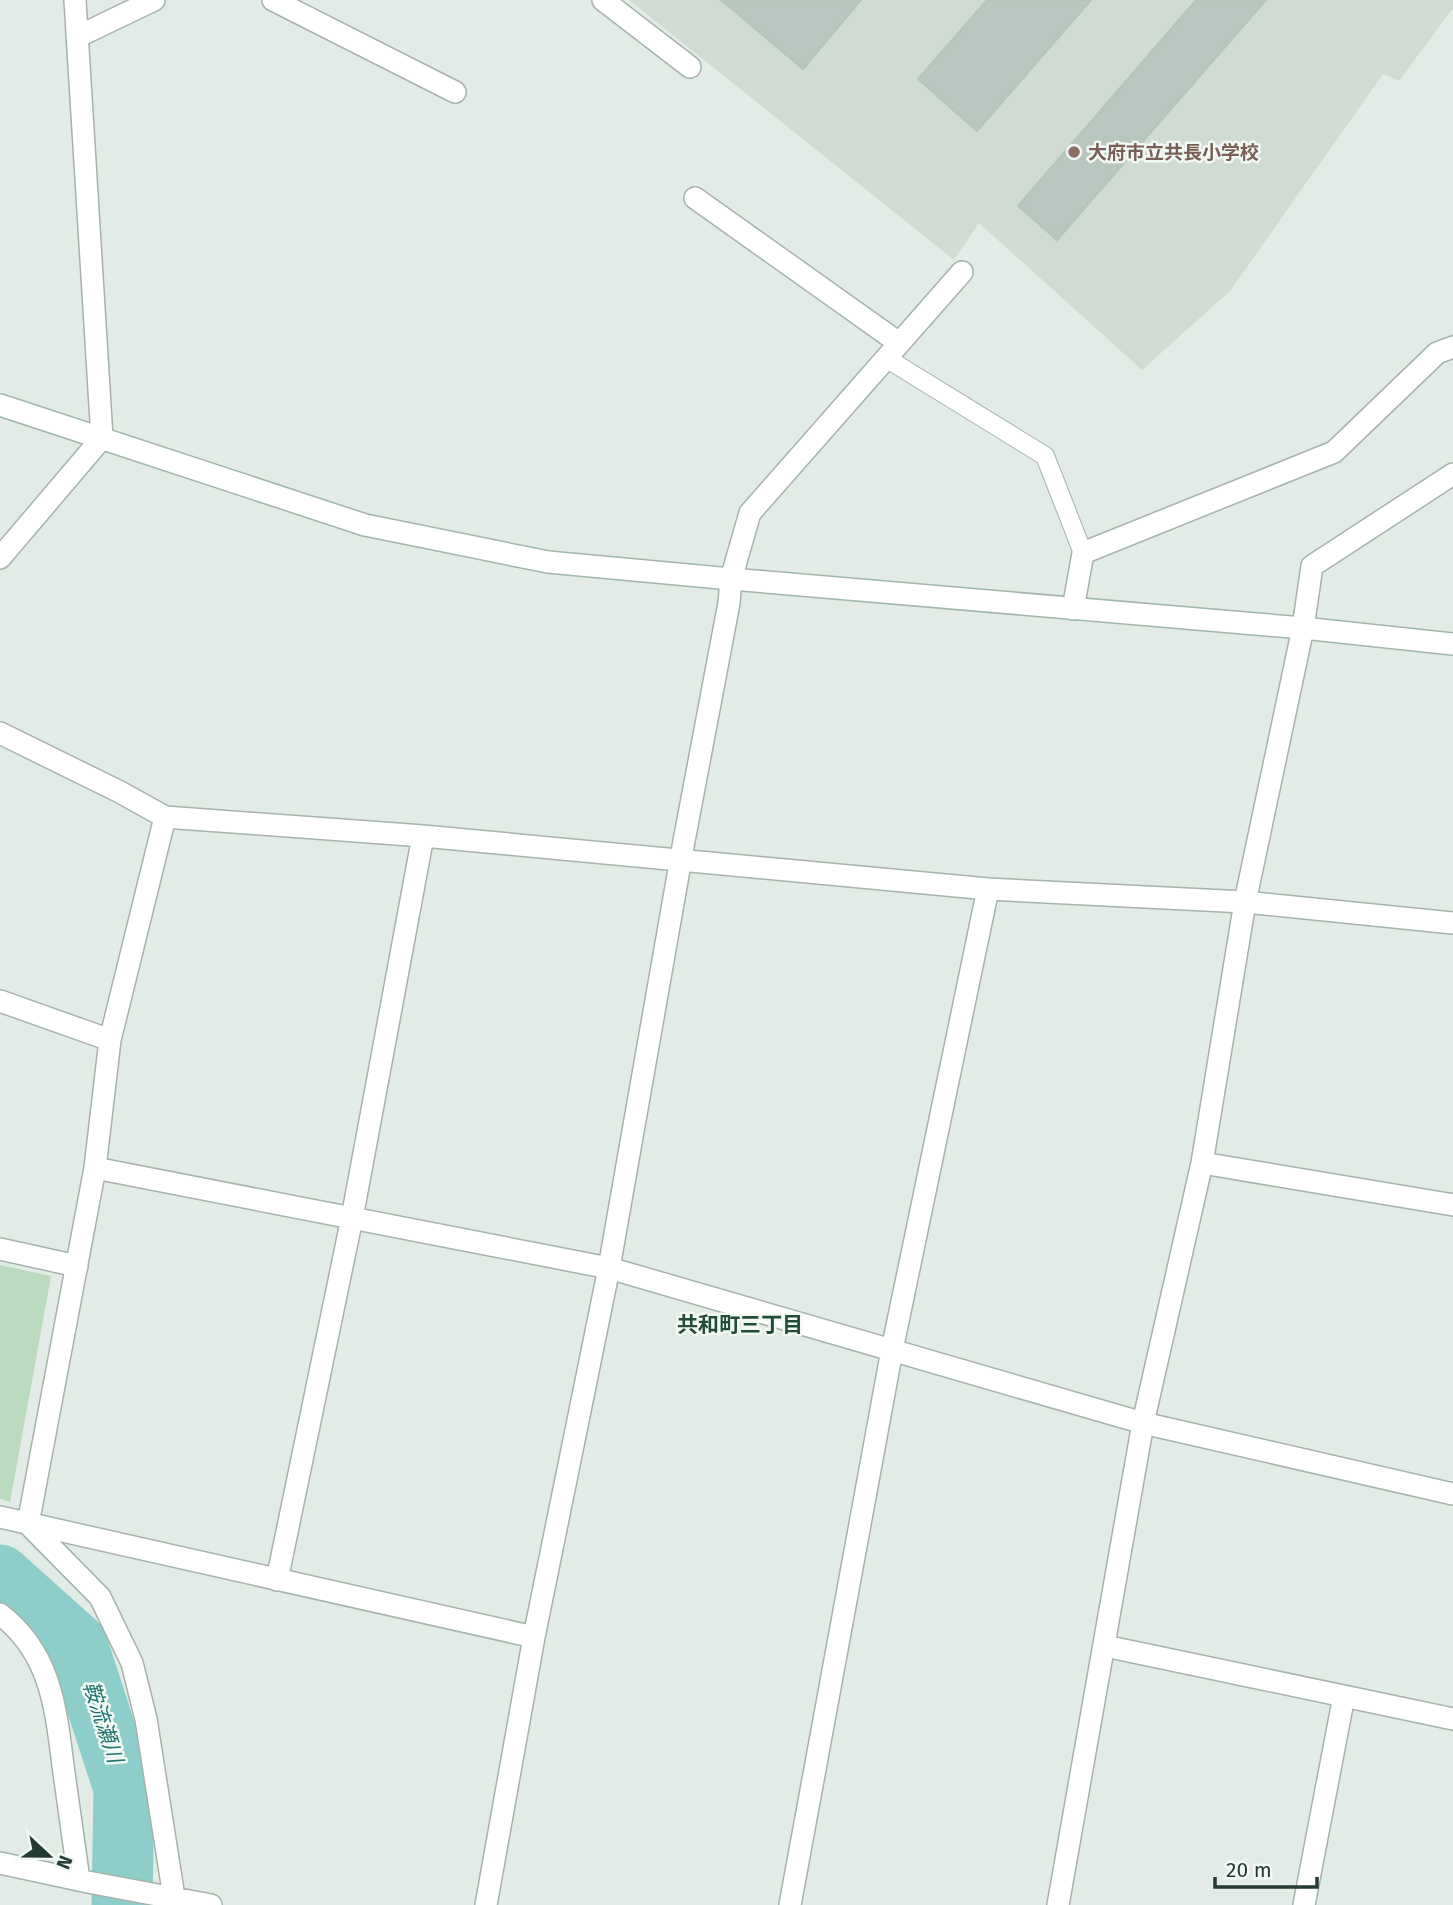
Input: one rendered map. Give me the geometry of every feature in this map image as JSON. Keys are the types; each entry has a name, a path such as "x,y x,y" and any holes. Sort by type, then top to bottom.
{"street":[{"path":"0,558 102,438 75,0"},
{"path":"79,36 153,0"},
{"path":"272,0 455,92"},
{"path":"603,0 690,67"},
{"path":"695,198 893,351"},
{"path":"486,1905 534,1637 609,1268 729,603 731,579 750,513 962,272"},
{"path":"1073,609 1083,553 1334,452 1437,353 1453,347"},
{"path":"0,405 365,524 548,562 1303,628 1453,644"},
{"path":"1058,1905 1143,1423 1202,1163 1245,902 1303,628 1312,566 1453,474"},
{"path":"0,733 165,817 681,858 988,889 1245,902 1453,923"},
{"path":"28,1524 95,1168 110,1040 165,817"},
{"path":"277,1580 352,1218 423,836"},
{"path":"790,1905 892,1350 988,889"},
{"path":"0,1002 110,1040"},
{"path":"1202,1163 1453,1205"},
{"path":"95,1168 609,1268 1143,1423 1453,1494"},
{"path":"0,1249 77,1266"},
{"path":"0,1517 534,1637"},
{"path":"28,1524 100,1597 132,1662 146,1719 173,1897"},
{"path":"0,1614 14,1625 40,1660 54,1697 84,1881"},
{"path":"1105,1646 1453,1719"},
{"path":"1304,1905 1344,1696"},
{"path":"0,1863 211,1905"}],"lane":[{"path":"893,351 1045,456 1083,553"}],"shaded area":[{"name":"大府市立共長小学校","path":"629,0 1453,0 1453,8 1399,81 1383,74 1230,291 1142,370 979,223 954,260"}],"green space":[{"path":"0,1265 51,1276 10,1502 0,1499"}],"building":[{"path":"721,0 861,0 803,69"},
{"path":"987,0 1091,0 977,131 918,79"},
{"path":"1196,0 1266,0 1057,240 1018,206"}],"waterway":[{"name":"鞍流瀬川","path":"0,1575 77,1644 124,1788 122,1905"}],"place":[{"name":"大府市立共長小学校","path":"1074,152"}],"district":[{"name":"共和町三丁目","path":"740,1325"}]}
